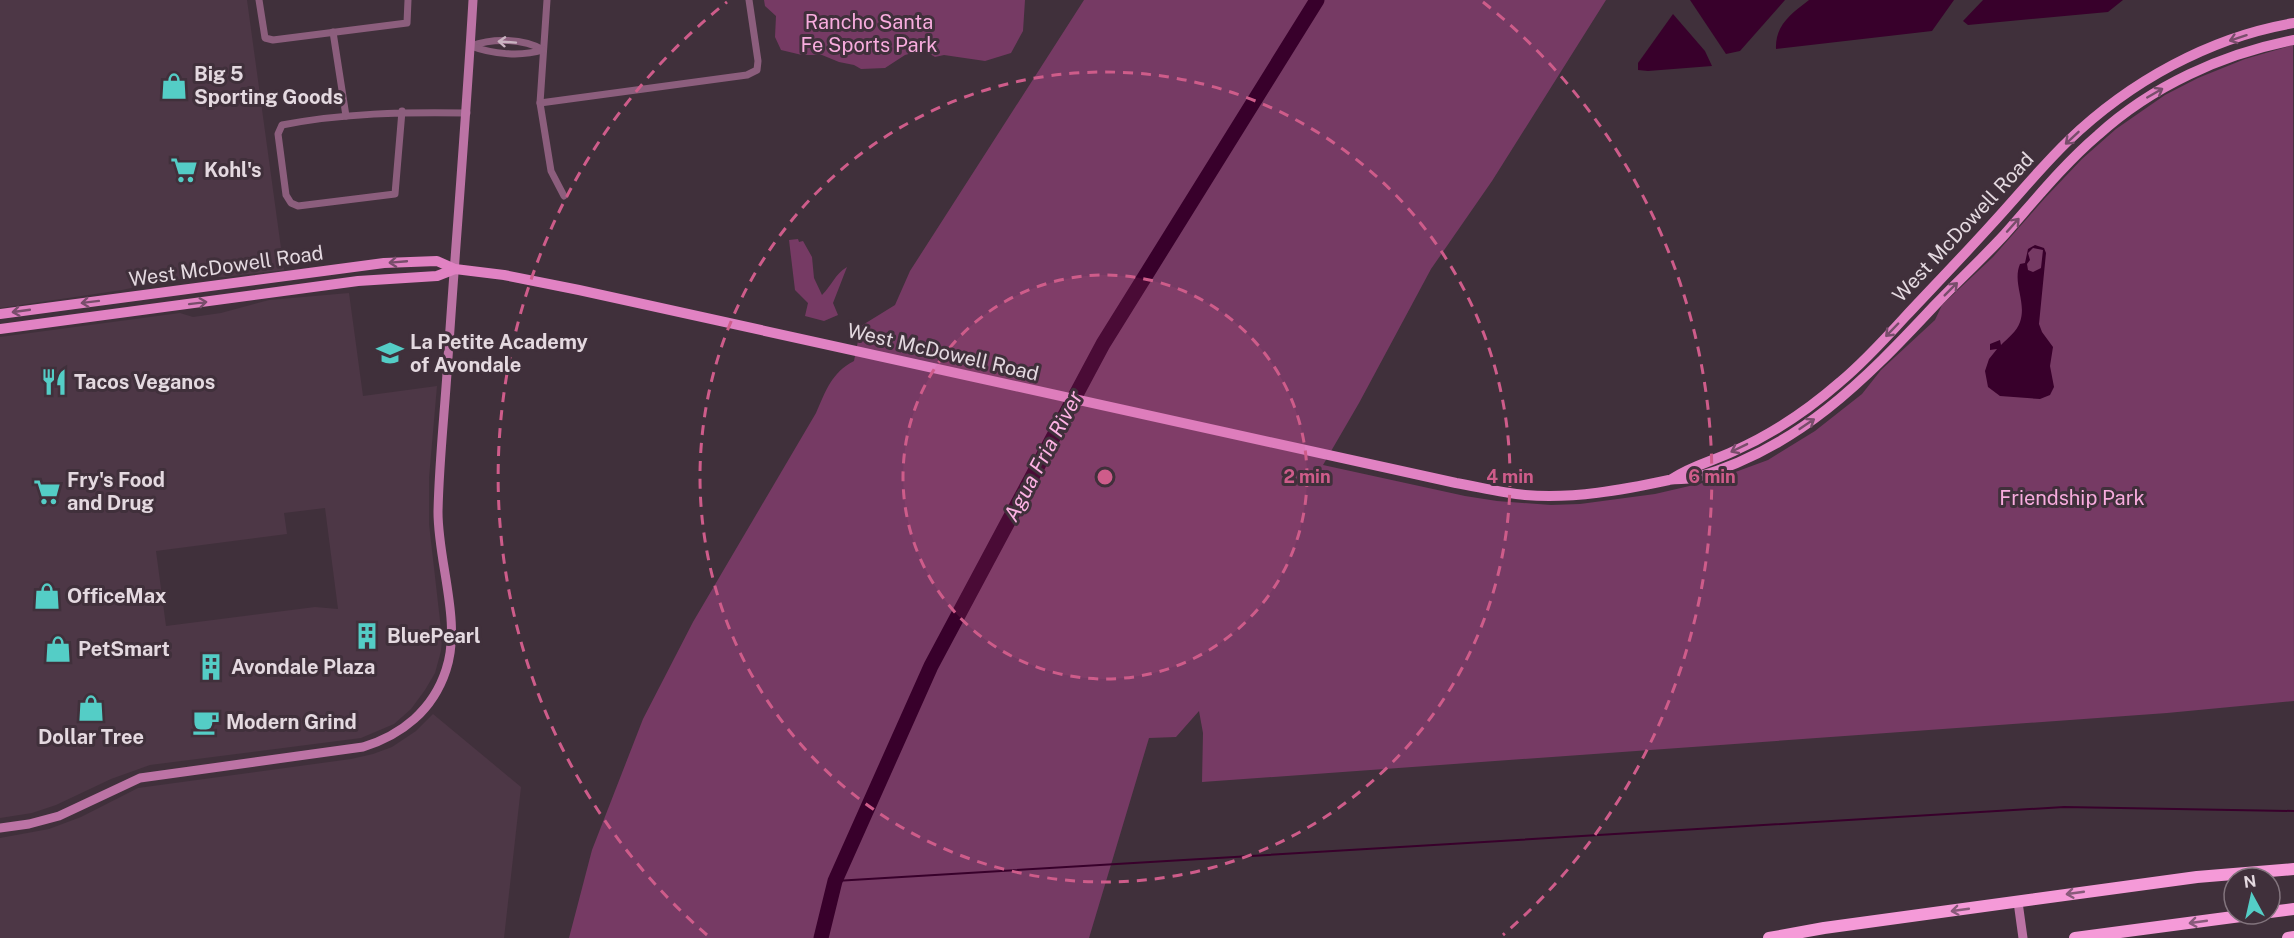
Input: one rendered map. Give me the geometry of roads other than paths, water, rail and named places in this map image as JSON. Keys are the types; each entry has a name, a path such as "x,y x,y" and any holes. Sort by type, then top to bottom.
{"highway":[{"path":"1769,938 2197,877 2294,869"},
{"path":"2075,938 2222,919"},
{"path":"2288,938 2294,937"}],"main road":[{"name":"West McDowell Road","path":"1672,479 1685,470 1733,452 1775,429 1808,408 1841,382 1962,257 2066,142 2111,104 2170,66 2201,51 2245,35 2294,23"},
{"name":"West McDowell Road","path":"0,314 403,261 437,261 455,269 529,279 1456,483 1525,495 1552,496 1606,492 1672,479 1691,479 1763,450 1811,422 1867,377 2084,148 2135,105 2164,87 2217,63 2257,48 2294,40"},
{"name":"West McDowell Road","path":"0,329 358,281 437,276 455,269"},
{"path":"138,296 140,310"}],"street":[{"path":"259,0 265,38 273,39 407,23 408,0"},
{"path":"0,828 29,824 59,816 140,778 335,751 377,742 402,730 425,709 440,684 450,658 452,638 438,513 473,0"},
{"path":"547,0 540,103 551,171 564,196"},
{"path":"540,103 747,75 756,70 758,62 749,0"},
{"path":"333,32 346,116"},
{"path":"471,46 489,40 532,43 543,51"},
{"path":"402,111 395,194 298,206 291,203 286,195 278,134 282,125 402,111 466,113"},
{"path":"2018,902 2023,938"}],"waterway":[{"name":"Agua Fria River","path":"821,938 835,881 931,666 1103,344 1317,0"},
{"path":"835,881 2064,807 2294,811"}],"place":[{"name":"Big 5 Sporting Goods","path":"174,86"},
{"name":"Kohl's","path":"184,170"},
{"name":"La Petite Academy of Avondale","path":"390,353"},
{"name":"Tacos Veganos","path":"54,382"},
{"name":"Fry's Food and Drug","path":"47,492"},
{"name":"OfficeMax","path":"47,596"},
{"name":"BluePearl","path":"367,636"},
{"name":"PetSmart","path":"58,649"},
{"name":"Avondale Plaza","path":"211,667"},
{"name":"Dollar Tree","path":"91,708"},
{"name":"Modern Grind","path":"206,722"}],"park label":[{"name":"Rancho Santa Fe Sports Park","path":"869,34"},
{"name":"Friendship Park","path":"2072,498"}]}
